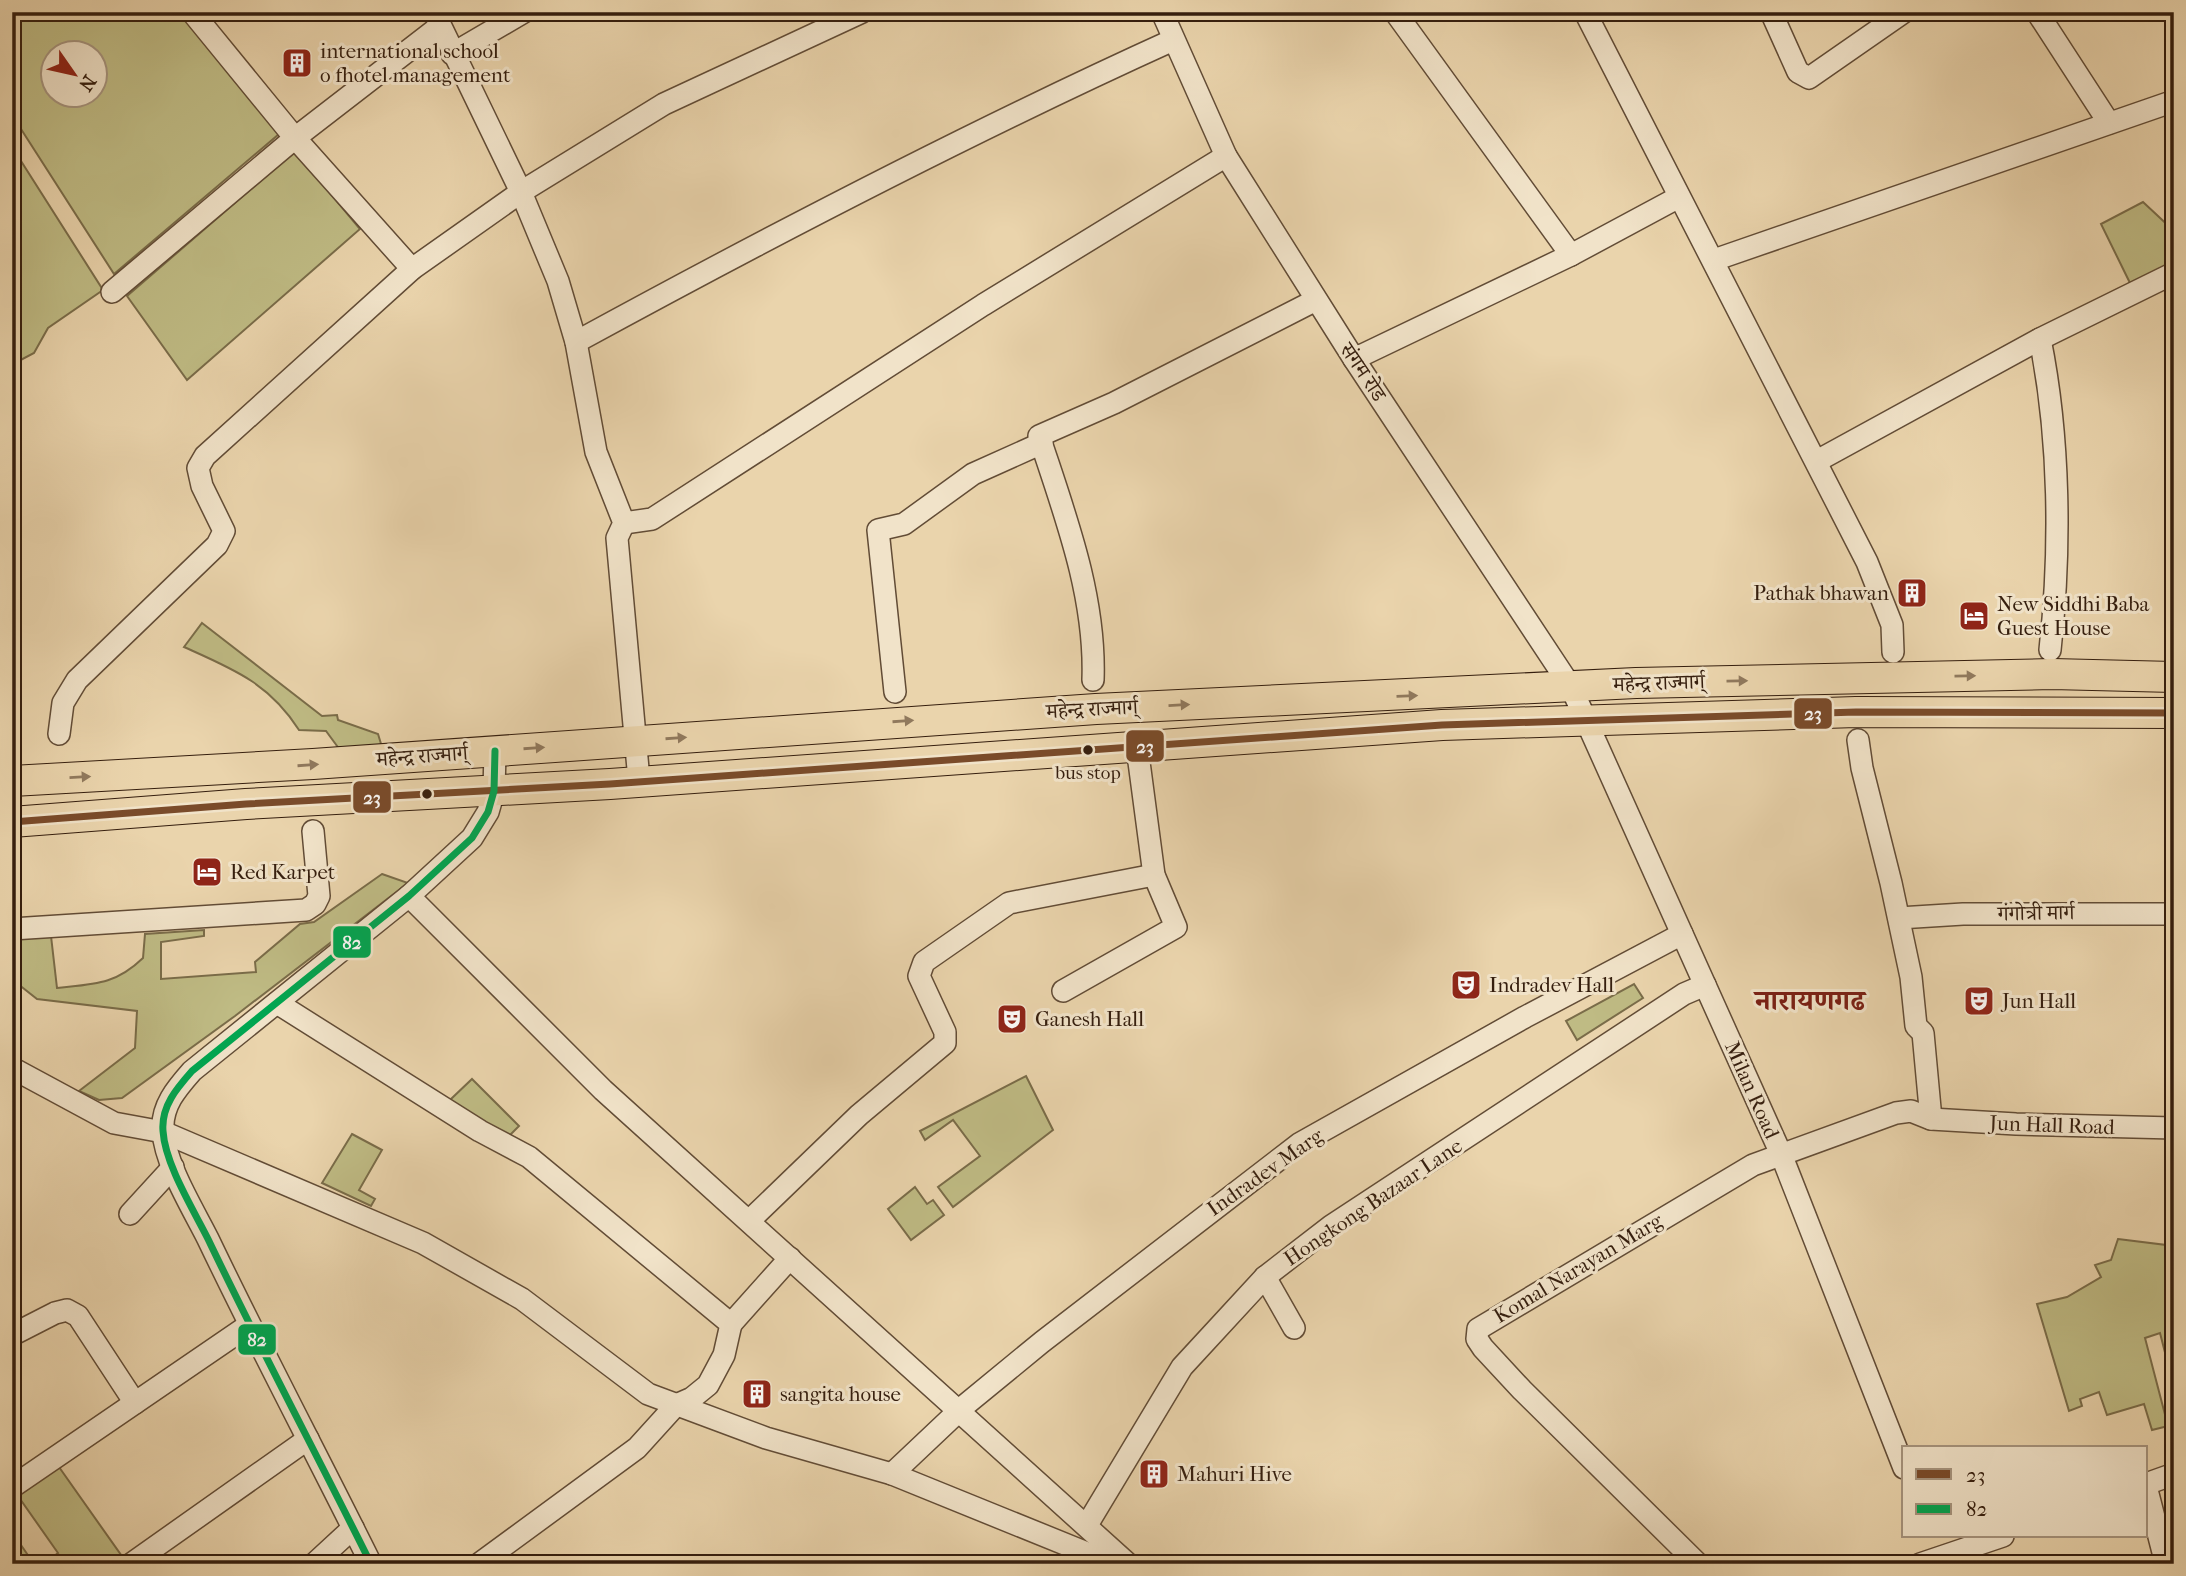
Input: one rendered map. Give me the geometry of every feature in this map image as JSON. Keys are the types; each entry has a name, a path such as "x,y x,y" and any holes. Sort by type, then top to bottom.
{"highway":[{"name":"महेन्द्र राज्मार्ग्","path":"12,781 1096,709 1571,687 1894,677 2174,677"},
{"name":"महेन्द्र राज्मार्ग्","path":"12,822 1442,724 1854,712 2174,713"}],"street":[{"path":"192,12 295,138 412,269"},
{"path":"452,54 524,12"},
{"path":"58,734 63,703 77,680 217,545 224,531 202,486 198,468 205,456 412,269 521,192 664,104 862,12"},
{"name":"संगम रोड","path":"1162,12 1226,156 1354,359 1536,630 1571,687 1585,719"},
{"path":"1395,12 1571,255"},
{"path":"1585,12 1867,562 1892,625 1893,652"},
{"path":"1771,12 1798,72 1809,78 1904,12"},
{"path":"2037,12 2109,123"},
{"path":"111,292 437,19 521,192 558,281 576,342 596,452 624,523 617,538 639,780"},
{"path":"576,342 793,224 1068,88 1173,40"},
{"path":"1714,260 2174,101"},
{"path":"624,523 652,519 983,305 1226,156"},
{"path":"1354,359 1571,255 1679,197"},
{"path":"1817,461 2040,339 2174,273"},
{"path":"1093,680 1092,620 1076,553 1040,436 1114,403 1316,300"},
{"path":"2040,339 2052,401 2056,476 2050,650"},
{"path":"895,692 878,530 904,524 973,474 1042,443"},
{"name":"Milan Road","path":"1585,719 1781,1154 1902,1463"},
{"path":"1858,740 1862,768 1911,977 1916,1026 1923,1033 1931,1119"},
{"path":"1063,991 1174,930 1177,923 1154,875 1137,747"},
{"path":"370,1564 249,1325 173,1167 163,1132 164,1112 175,1090 192,1071 409,896 472,838 488,812 494,791 495,751"},
{"path":"12,929 306,910 320,896 313,831"},
{"path":"749,1221 859,1115 945,1043 945,1032 919,976 924,962 1009,903 1154,875"},
{"path":"409,896 603,1090 1128,1564"},
{"name":"गंगोत्री मार्ग","path":"1899,918 1963,914 2174,914"},
{"name":"Indradev Marg","path":"892,1474 959,1411 1160,1248 1299,1144 1525,1017 1682,934"},
{"name":"Hongkong Bazaar Lane","path":"1087,1525 1182,1367 1265,1278 1331,1226 1684,994 1705,985"},
{"path":"276,1003 480,1131 529,1157 731,1324"},
{"path":"12,1068 114,1123 163,1132 434,1249 522,1299 648,1394 766,1438 892,1474 1114,1564"},
{"name":"Jun Hall Road","path":"1781,1154 1911,1111 1931,1119 2174,1128"},
{"name":"Komal Narayan Marg","path":"1698,1564 1522,1391 1483,1348 1477,1339 1478,1329 1730,1178 1781,1154"},
{"path":"130,1214 173,1167"},
{"path":"479,1564 637,1448 676,1405 692,1398 708,1385 724,1355 731,1324 790,1258"},
{"path":"1265,1278 1294,1328"},
{"path":"12,1335 55,1312 67,1310 78,1317 135,1403"},
{"path":"12,1486 249,1325"},
{"path":"131,1564 308,1439"},
{"path":"2148,1484 2174,1474"},
{"path":"2148,1493 2166,1564"},
{"path":"314,1564 353,1528"},
{"path":"1930,1538 1932,1561 1997,1538"}],"shaded area":[{"path":"12,12 182,12 279,134 114,274 12,115"},
{"path":"14,150 103,290 48,328 34,353 15,363"},
{"path":"295,151 360,229 187,380 127,296"},
{"path":"2143,202 2174,231 2174,261 2131,285 2101,224"},
{"path":"202,623 322,716 337,715 338,720 378,734 382,747 340,750 326,731 299,730 275,700 249,679 184,647"},
{"path":"382,874 408,883 235,1016 122,1098 99,1100 79,1091 135,1048 137,1011 37,999 18,984 12,938 51,936 57,988 103,982 123,974 143,958 145,934 204,930 204,936 161,942 161,979 256,972 255,962 300,924 314,922"},
{"path":"1634,984 1643,998 1577,1040 1566,1021"},
{"path":"1026,1076 1053,1130 953,1207 938,1187 980,1156 953,1120 925,1140 920,1131"},
{"path":"472,1079 519,1126 510,1135 480,1122 450,1100"},
{"path":"352,1134 382,1150 359,1190 375,1199 371,1206 322,1183"},
{"path":"915,1187 927,1204 933,1200 944,1215 911,1240 888,1209"},
{"path":"2118,1239 2174,1246 2174,1370 2170,1372 2160,1333 2145,1338 2168,1426 2152,1430 2144,1404 2107,1415 2099,1392 2080,1399 2082,1406 2069,1411 2037,1304 2067,1297 2101,1277 2095,1265 2111,1260"},
{"path":"59,1467 126,1562 124,1564 44,1564 58,1553 18,1496"},
{"path":"12,1532 34,1564 12,1564"}],"transit line":[{"name":"23","path":"12,822 246,804 610,784 1442,725 1856,712 2174,713"},
{"name":"82","path":"371,1564 181,1186 165,1144 163,1122 171,1098 192,1071 409,896 472,838 488,812 494,791 495,751"}],"place":[{"name":"international school o fhotel management","path":"297,63"},
{"name":"Pathak bhawan","path":"1912,593"},
{"name":"New Siddhi Baba Guest House","path":"1974,616"},
{"name":"bus stop","path":"1088,750"},
{"name":"Red Karpet","path":"207,872"},
{"name":"Indradev Hall","path":"1466,985"},
{"name":"Jun Hall","path":"1979,1001"},
{"name":"Ganesh Hall","path":"1012,1019"},
{"name":"sangita house","path":"757,1394"},
{"name":"Mahuri Hive","path":"1154,1474"}],"district":[{"name":"नारायणगढ","path":"1810,1000"}]}
